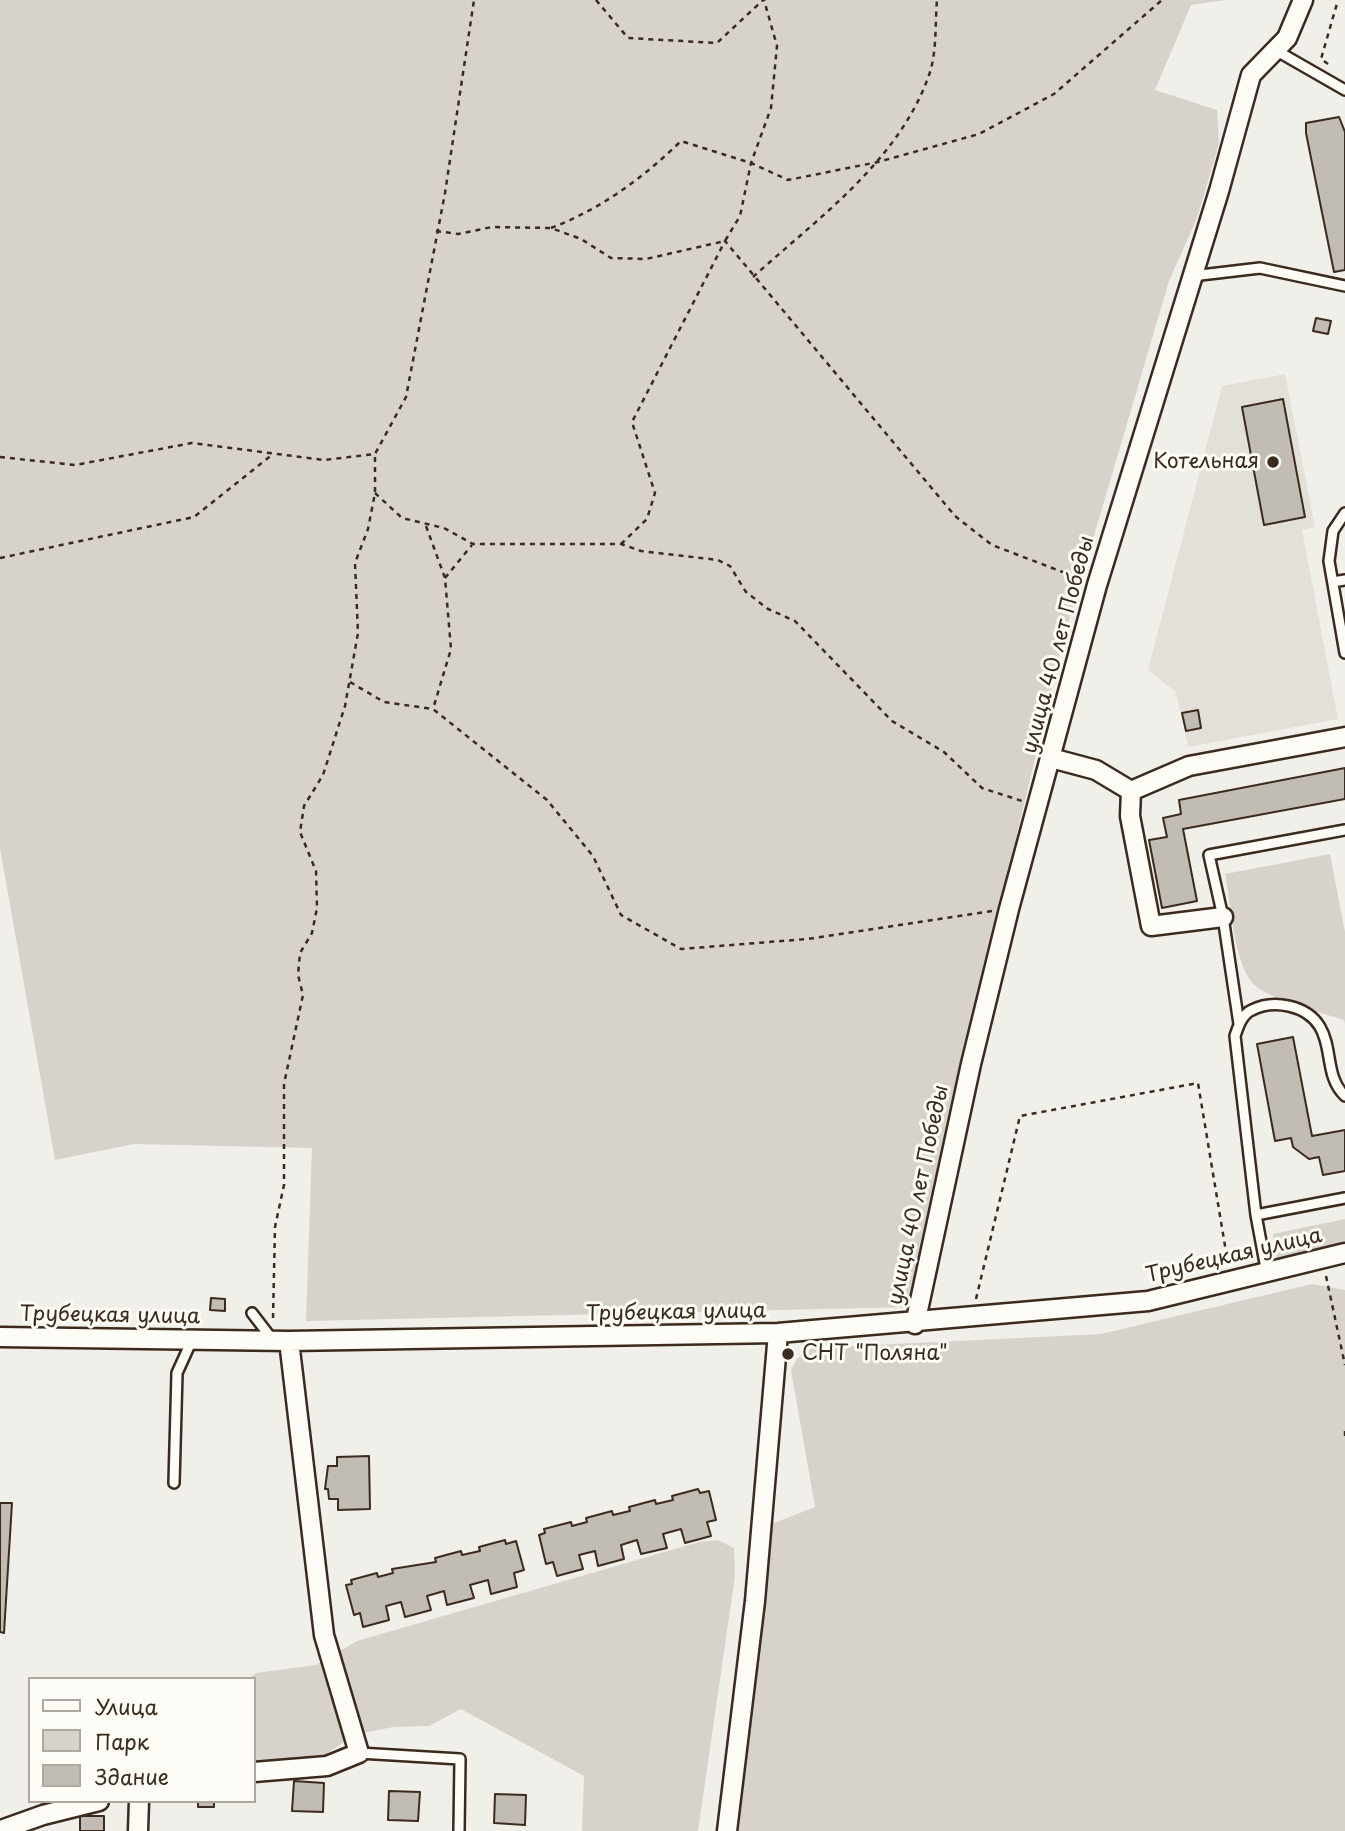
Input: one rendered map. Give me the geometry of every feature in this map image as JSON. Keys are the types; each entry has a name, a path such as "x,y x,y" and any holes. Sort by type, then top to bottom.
{"street":[{"name":"улица 40 лет Победы","path":"915,1324 971,1064 1009,909 1097,585 1251,75 1287,38 1303,0"},
{"path":"1131,791 1189,766 1345,737"},
{"path":"1051,758 1096,770 1131,791"},
{"path":"1131,791 1130,816 1151,926 1223,917"},
{"name":"Трубецкая улица","path":"0,1337 281,1340 778,1333 915,1324 1148,1301 1345,1253"},
{"path":"727,1831 755,1601 778,1333"},
{"path":"256,1772 327,1766 359,1752 324,1635 281,1340"},
{"path":"1,1830 43,1823 94,1803"},
{"path":"138,1831 139,1803"}],"lane":[{"path":"1277,51 1345,90"},
{"path":"1192,276 1259,268 1345,286"},
{"path":"1345,513 1333,531 1329,561 1345,653"},
{"path":"1333,582 1345,580"},
{"path":"1239,1024 1223,917 1209,855 1345,830"},
{"path":"1267,1274 1256,1215 1235,1037 1239,1024 1251,1010 1279,1004 1302,1011 1320,1027 1333,1082 1345,1096"},
{"path":"1256,1215 1345,1198"},
{"path":"252,1313 281,1340"},
{"path":"174,1483 177,1373 192,1340"},
{"path":"359,1752 460,1759 459,1831"}],"path":[{"path":"281,1340 275,1227 284,1185 284,1084 303,995 298,975 300,953 312,933 317,908 316,871 300,832 304,806 323,775 345,706 358,633 355,563 368,529 375,493 374,454 406,397 445,193 474,0"},
{"path":"596,0 628,38 717,43 763,0 777,46 771,108 751,163 740,216 632,422 654,493 647,519 621,544"},
{"path":"753,276 878,162 910,116 930,73 937,0"},
{"path":"551,228 576,219 644,177 681,141 751,163 788,180 878,162 979,134 1054,94 1162,0"},
{"path":"1337,70 1321,59 1338,0"},
{"path":"436,231 458,234 492,227 551,228 581,239 611,258 646,259 725,241"},
{"path":"725,241 955,516 992,545 1097,585"},
{"path":"0,457 75,465 192,443 324,460 374,454"},
{"path":"0,558 194,517 273,454"},
{"path":"375,493 402,518 426,526 444,528 473,544 621,544 641,551 718,560 730,566 746,592 768,609 795,621 892,721 944,752 982,788 1038,807"},
{"path":"426,526 445,578 451,649 433,709"},
{"path":"445,578 473,544"},
{"path":"350,682 384,702 433,709 547,800 593,856 621,915 681,949 807,939 1009,909"},
{"path":"973,1311 1020,1115 1198,1083 1231,1276"},
{"path":"1322,1259 1345,1365"},
{"path":"1345,1431 1345,1437"}],"shaded area":[{"path":"1285,374 1315,527 1302,530 1338,719 1188,747 1176,692 1148,670 1222,386"}],"green space":[{"path":"0,0 1225,0 1191,5 1155,90 1217,110 1219,144 1197,218 1169,281 1063,641 966,1047 911,1307 306,1321 312,1148 134,1144 55,1160 0,848"},
{"path":"1330,854 1345,932 1345,1025 1344,1020 1266,993 1250,980 1236,943 1225,874"},
{"path":"1345,1219 1345,1242 1277,1260 1273,1234"},
{"path":"1312,1284 1345,1290 1345,1831 737,1831 765,1599 769,1525 815,1507 791,1370 797,1359 812,1348 1101,1334"},
{"path":"718,1540 734,1548 735,1576 698,1831 582,1831 584,1776 461,1709 429,1726 393,1727 354,1735 325,1755 261,1768 256,1766 256,1677 251,1677 256,1673 316,1665 357,1641 699,1542"}],"building":[{"path":"1339,117 1345,132 1345,270 1334,272 1306,123"},
{"path":"1316,318 1331,321 1328,334 1313,331"},
{"name":"Котельная","path":"1283,399 1305,517 1264,525 1242,407"},
{"path":"1198,710 1201,728 1186,731 1182,713"},
{"path":"1345,768 1345,799 1183,829 1197,901 1162,908 1149,840 1167,837 1163,818 1181,814 1179,800"},
{"path":"1293,1037 1312,1136 1345,1130 1345,1171 1323,1175 1319,1157 1309,1159 1293,1147 1291,1138 1275,1141 1257,1044"},
{"path":"211,1298 225,1299 225,1311 210,1310"},
{"path":"369,1456 370,1509 338,1510 338,1499 329,1499 328,1489 325,1489 328,1466 337,1466 337,1457"},
{"path":"698,1489 700,1493 709,1491 716,1520 707,1522 711,1536 685,1543 681,1529 663,1534 667,1548 641,1554 637,1540 621,1545 624,1559 598,1566 595,1551 579,1555 583,1569 557,1576 553,1562 546,1564 539,1535 545,1533 544,1529 571,1522 572,1526 587,1522 586,1518 612,1511 613,1515 630,1511 629,1507 655,1500 656,1504 673,1500 672,1496"},
{"path":"0,1503 12,1503 4,1633 0,1632"},
{"path":"505,1540 506,1544 516,1541 524,1570 514,1573 517,1587 491,1594 488,1580 470,1585 474,1598 447,1605 444,1591 427,1596 431,1610 405,1617 401,1602 386,1606 389,1620 363,1627 360,1613 354,1615 346,1585 352,1584 351,1580 377,1573 378,1577 393,1573 392,1569 436,1562 435,1558 461,1551 462,1555 480,1551 479,1547"},
{"path":"294,1781 324,1783 323,1812 292,1811"},
{"path":"389,1791 420,1792 418,1821 388,1820"},
{"path":"495,1794 526,1795 525,1825 494,1823"},
{"path":"198,1803 214,1803 214,1807 198,1807"},
{"path":"80,1816 104,1816 104,1831 80,1831"}],"place":[{"name":"Котельная","path":"1273,462"},
{"name":"СНТ \"Поляна\"","path":"788,1354"}]}
